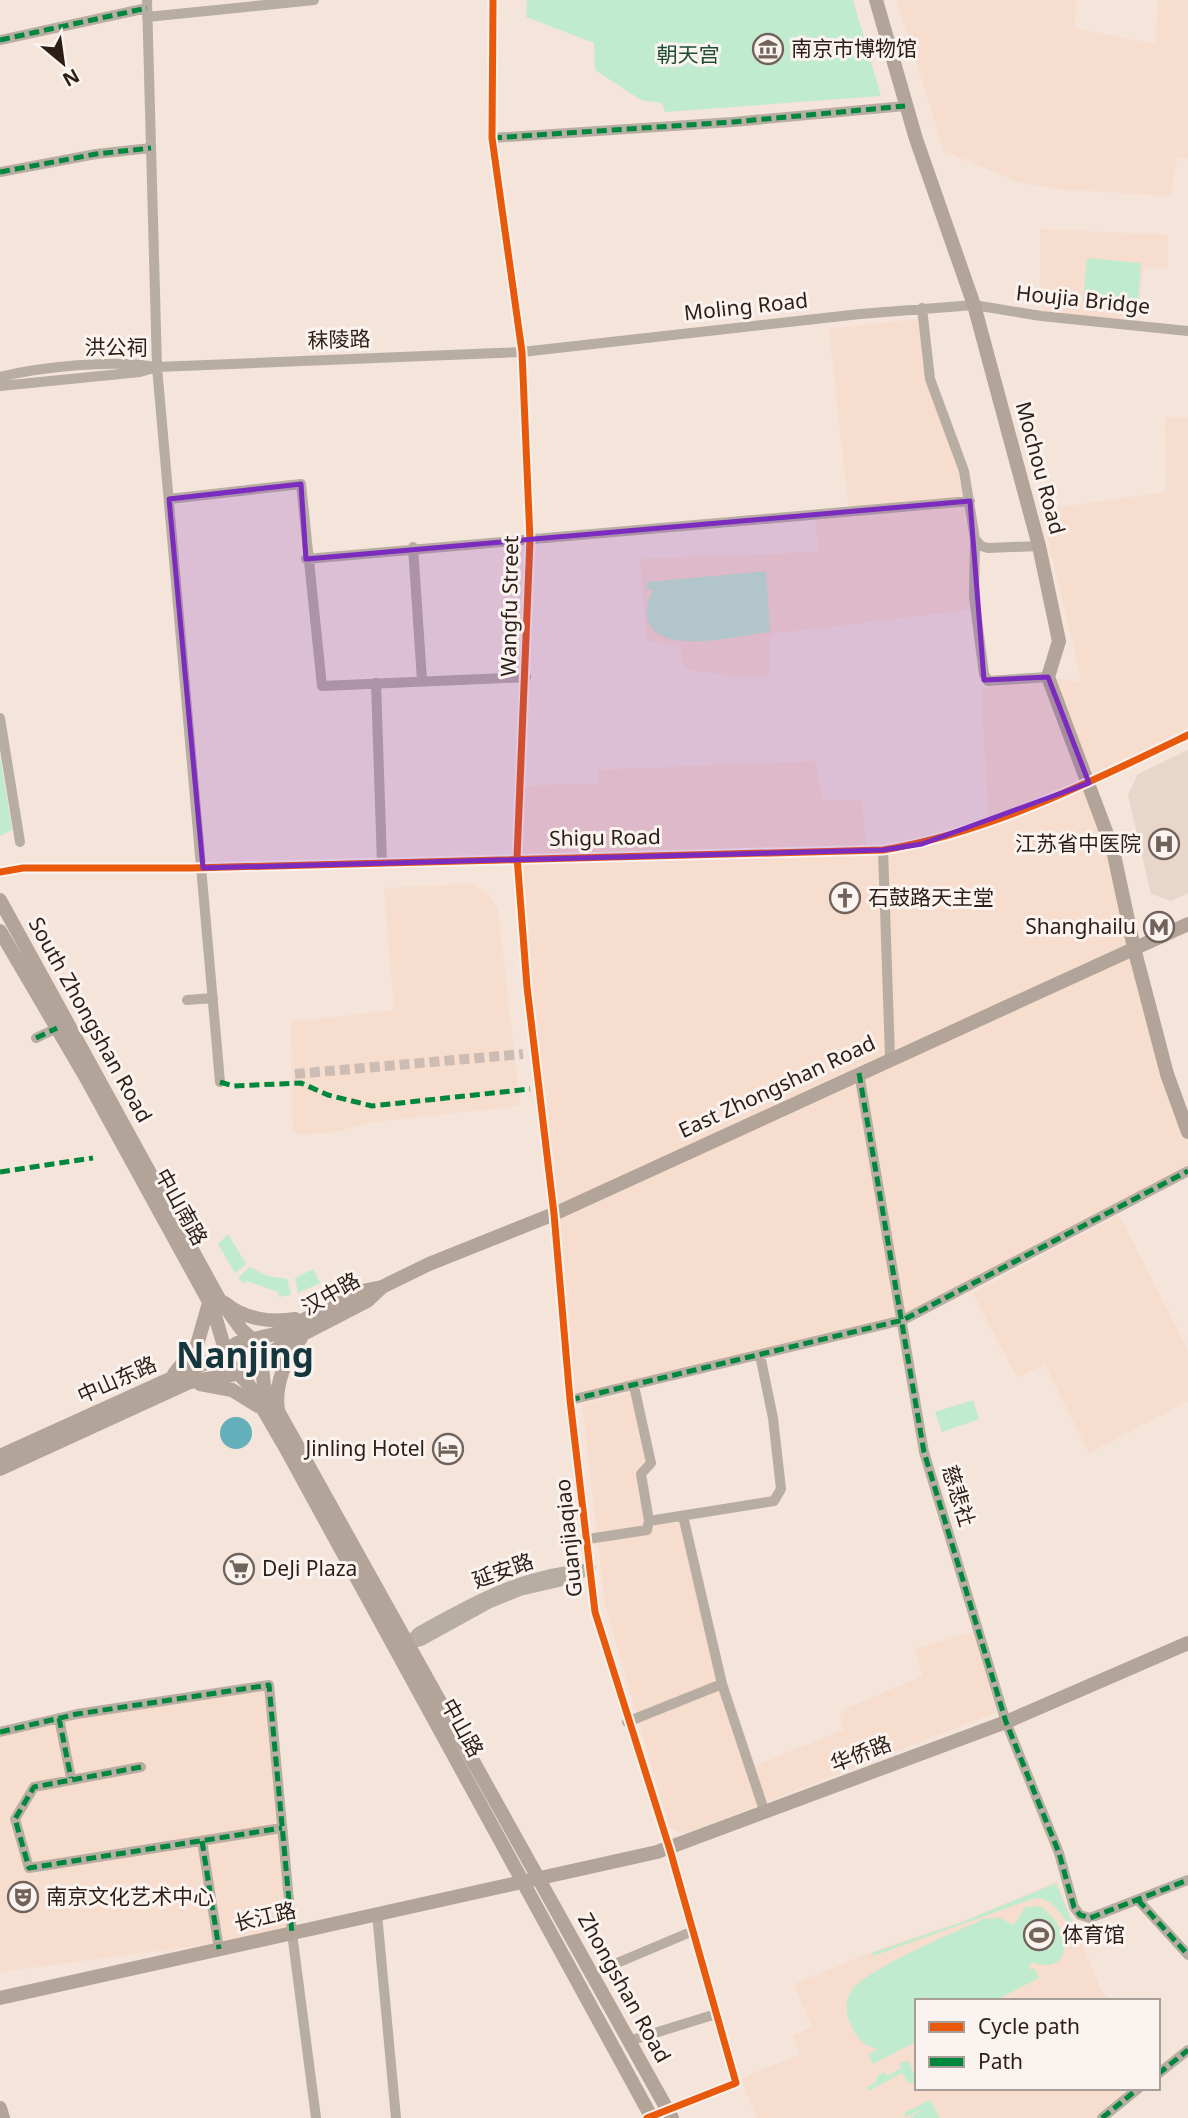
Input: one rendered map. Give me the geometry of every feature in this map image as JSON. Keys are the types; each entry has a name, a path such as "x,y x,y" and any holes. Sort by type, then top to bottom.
{"main road":[{"name":"Mochou Road","path":"876,0 905,106 974,305 1039,546 1059,641 1048,677"},
{"path":"1048,677 1113,850 1134,948 1167,1074 1188,1132"},
{"name":"South Zhongshan Road","path":"0,901 214,1300"},
{"name":"East Zhongshan Road","path":"382,1287 429,1264 554,1214 1188,924"},
{"name":"South Zhongshan Road","path":"0,932 57,1028"},
{"name":"中山南路","path":"57,1028 214,1300 251,1339"},
{"name":"汉中路","path":"251,1339 310,1323 367,1301 382,1287"},
{"path":"172,1384 197,1345 214,1300 271,1321 310,1323"},
{"name":"中山南路","path":"214,1300 231,1362"},
{"path":"172,1384 207,1384 232,1390 273,1414 289,1355 310,1323"},
{"name":"汉中路","path":"259,1366 310,1323"},
{"name":"中山东路","path":"0,1469 172,1384 202,1379 231,1362 251,1339"},
{"name":"中山路","path":"251,1339 260,1347 259,1366 273,1414 650,2117"},
{"name":"中山东路","path":"0,1456 231,1362 259,1366"},
{"name":"中山路","path":"231,1362 273,1414 540,1878"},
{"name":"华侨路","path":"540,1878 669,1849 1006,1722 1188,1643"},
{"name":"长江路","path":"0,1998 540,1878"},
{"name":"Zhongshan Road","path":"540,1878 669,2114"},
{"path":"0,2108 3,2118"}],"street":[{"path":"0,40 147,8 314,0"},
{"name":"Wangfu Street","path":"493,0 492,138 522,352 530,540 517,857 535,1053 554,1214"},
{"path":"147,8 157,367 220,1082"},
{"path":"492,138 733,122 905,106"},
{"path":"0,172 96,154 151,148"},
{"name":"Moling Road","path":"522,352 922,308 974,305"},
{"name":"Houjia Bridge","path":"974,305 1041,316 1188,331"},
{"path":"922,308 930,379 964,471 970,501 975,539 974,597 984,674 988,681 997,682 1048,677"},
{"name":"秣陵路","path":"157,367 522,352"},
{"name":"洪公祠","path":"0,376 57,368 139,363 157,367"},
{"name":"洪公祠","path":"0,386 140,372 157,367"},
{"path":"169,499 301,484 306,559 321,686 526,677"},
{"path":"306,559 413,547 530,540 970,501"},
{"path":"975,539 981,546 988,548 1039,546"},
{"path":"413,547 422,680"},
{"path":"376,682 382,863"},
{"path":"0,718 20,842"},
{"name":"Shigu Road","path":"0,872 23,868 203,868 517,857 883,850 922,844 1089,783 1188,735"},
{"path":"883,850 890,1058"},
{"path":"187,1000 214,998"},
{"path":"36,1038 57,1028"},
{"path":"523,1054 535,1053"},
{"name":"慈悲社","path":"859,1073 924,1452 1006,1722 1059,1853 1074,1907 1080,1915 1090,1918 1138,1900"},
{"path":"570,1400 903,1320 1188,1171"},
{"name":"Guanjiaqiao","path":"554,1214 570,1400 588,1539 594,1612 669,1849 736,2083 669,2114"},
{"path":"649,1521 774,1501 781,1489 773,1418 760,1355"},
{"path":"588,1539 647,1530 649,1521 641,1474 652,1464 634,1386"},
{"path":"683,1516 723,1684 765,1813"},
{"name":"延安路","path":"407,1644 421,1641 503,1597 572,1580 591,1568"},
{"path":"627,1722 723,1684"},
{"path":"0,1732 77,1713 269,1685 292,1933 316,2118"},
{"path":"59,1718 71,1778"},
{"path":"141,1767 34,1787 15,1819 29,1868 282,1828"},
{"path":"202,1841 219,1949"},
{"path":"1188,1880 1138,1900 1188,1955"},
{"path":"377,1914 396,2118"},
{"path":"592,1974 693,1931"},
{"path":"629,2041 716,2014"},
{"path":"1160,2072 1188,2050"},
{"path":"1102,2118 1137,2090"},
{"path":"650,2117 669,2114"}],"highlighted area":[{"path":"301,484 306,559 970,501 984,680 1048,677 1089,783 922,844 883,850 203,868 169,499"}],"shaded area":[{"path":"897,0 1077,0 1074,28 1156,44 1158,0 1188,0 1188,158 1177,157 1171,196 1056,189 1018,182 944,151"},
{"path":"1040,229 1168,235 1168,268 1144,267 1136,325 1041,316"},
{"path":"918,319 929,366 964,471 976,609 771,634 769,675 731,676 684,669 680,646 647,641 640,559 819,552 815,516 849,512 829,329"},
{"path":"1165,417 1188,417 1188,727 1089,783 1188,1126 1188,1171 903,1320 570,1400 517,857 521,786 599,783 598,770 815,761 823,800 861,799 867,851 989,820 981,689 1048,677 1082,682 1041,510 1166,492"},
{"name":"江苏省中医院","path":"1188,750 1188,893 1171,901 1151,894 1128,795 1138,774"},
{"path":"473,884 488,893 498,909 520,1106 371,1122 332,1133 293,1134 291,1022 394,1010 384,888"},
{"path":"1119,1215 1188,1350 1188,1401 1089,1453 1045,1364 1017,1378 973,1293"},
{"path":"636,1392 651,1463 641,1474 649,1521 683,1516 722,1684 750,1768 843,1730 840,1711 923,1676 915,1649 973,1632 997,1712 684,1834 669,1827 605,1604 582,1404"},
{"path":"269,1685 292,1933 0,1972 0,1732"},
{"path":"1057,1881 1100,1988 1108,1999 915,1999 915,2090 1130,2090 1095,2118 757,2118 741,2079 800,2054 793,2035 812,2027 794,1984 885,1947 966,1920"}],"green space":[{"name":"朝天宫","path":"527,0 853,0 881,96 665,112 662,103 641,100 595,70 594,43 526,17"},
{"path":"1087,258 1141,263 1138,304 1083,300"},
{"path":"766,571 770,632 684,641 655,632 648,621 647,605 653,590 647,590 647,582"},
{"path":"0,755 12,830 0,836"},
{"path":"228,1234 246,1264 235,1273 218,1244"},
{"path":"249,1267 268,1276 287,1279 291,1295 279,1297 278,1292 247,1281 244,1284 238,1278"},
{"path":"313,1269 320,1283 298,1293 295,1278"},
{"path":"973,1400 979,1419 942,1432 935,1412"},
{"path":"1056,1883 1074,1927 1048,1901 1035,1898 873,1956 872,1953 965,1921"},
{"path":"1040,1906 1058,1925 1064,1947 1062,1956 1056,1963 1046,1965 1031,1962 1029,1970 1034,1968 1039,1978 998,1999 915,1999 915,2042 873,2064 868,2055 878,2049 858,2038 847,2013 848,1997 858,1984 890,1963 983,1919 1000,1918 1014,1925 1025,1907"},
{"path":"908,2060 915,2081 909,2084 902,2073 869,2091 867,2087 876,2082 877,2076 884,2072 887,2076 901,2068 899,2064"},
{"path":"930,2100 940,2118 910,2118 923,2109 906,2117 904,2113"}],"water":[{"path":"236,1417 247,1422 252,1433 247,1444 236,1449 225,1444 220,1433 225,1422"}],"tunnel":[{"path":"295,1074 523,1054"}],"marked path":[{"path":"0,40 147,8"},
{"path":"492,138 733,122 905,106"},
{"path":"0,172 96,154 151,148"},
{"path":"36,1038 57,1028"},
{"path":"859,1073 924,1452 1006,1722 1059,1853 1074,1907 1080,1915 1090,1918 1188,1880"},
{"path":"220,1082 233,1086 301,1083 328,1095 372,1106 530,1089"},
{"path":"0,1172 93,1158"},
{"path":"570,1400 903,1320 1188,1171"},
{"path":"0,1732 77,1714 269,1685 292,1933"},
{"path":"59,1718 71,1778"},
{"path":"141,1767 34,1787 15,1819 29,1868 282,1828"},
{"path":"202,1841 219,1949"},
{"path":"1138,1900 1188,1955"},
{"path":"1160,2072 1188,2050"},
{"path":"1102,2118 1137,2090"}],"cycle path":[{"path":"493,0 492,138 522,352 530,540 517,857 527,987 554,1214 570,1400 595,1612 670,1850 736,2083 647,2118"},
{"path":"0,872 23,868 192,868 883,850 922,842 1001,818 1077,787 1188,735"}],"place":[{"name":"南京市博物馆","path":"768,49"},
{"name":"江苏省中医院","path":"1164,844"},
{"name":"石鼓路天主堂","path":"845,898"},
{"name":"Shanghailu","path":"1159,927"},
{"name":"Jinling Hotel","path":"448,1449"},
{"name":"DeJi Plaza","path":"239,1569"},
{"name":"南京文化艺术中心","path":"23,1897"},
{"name":"体育馆","path":"1039,1935"}],"district":[{"name":"Nanjing","path":"245,1356"}]}
